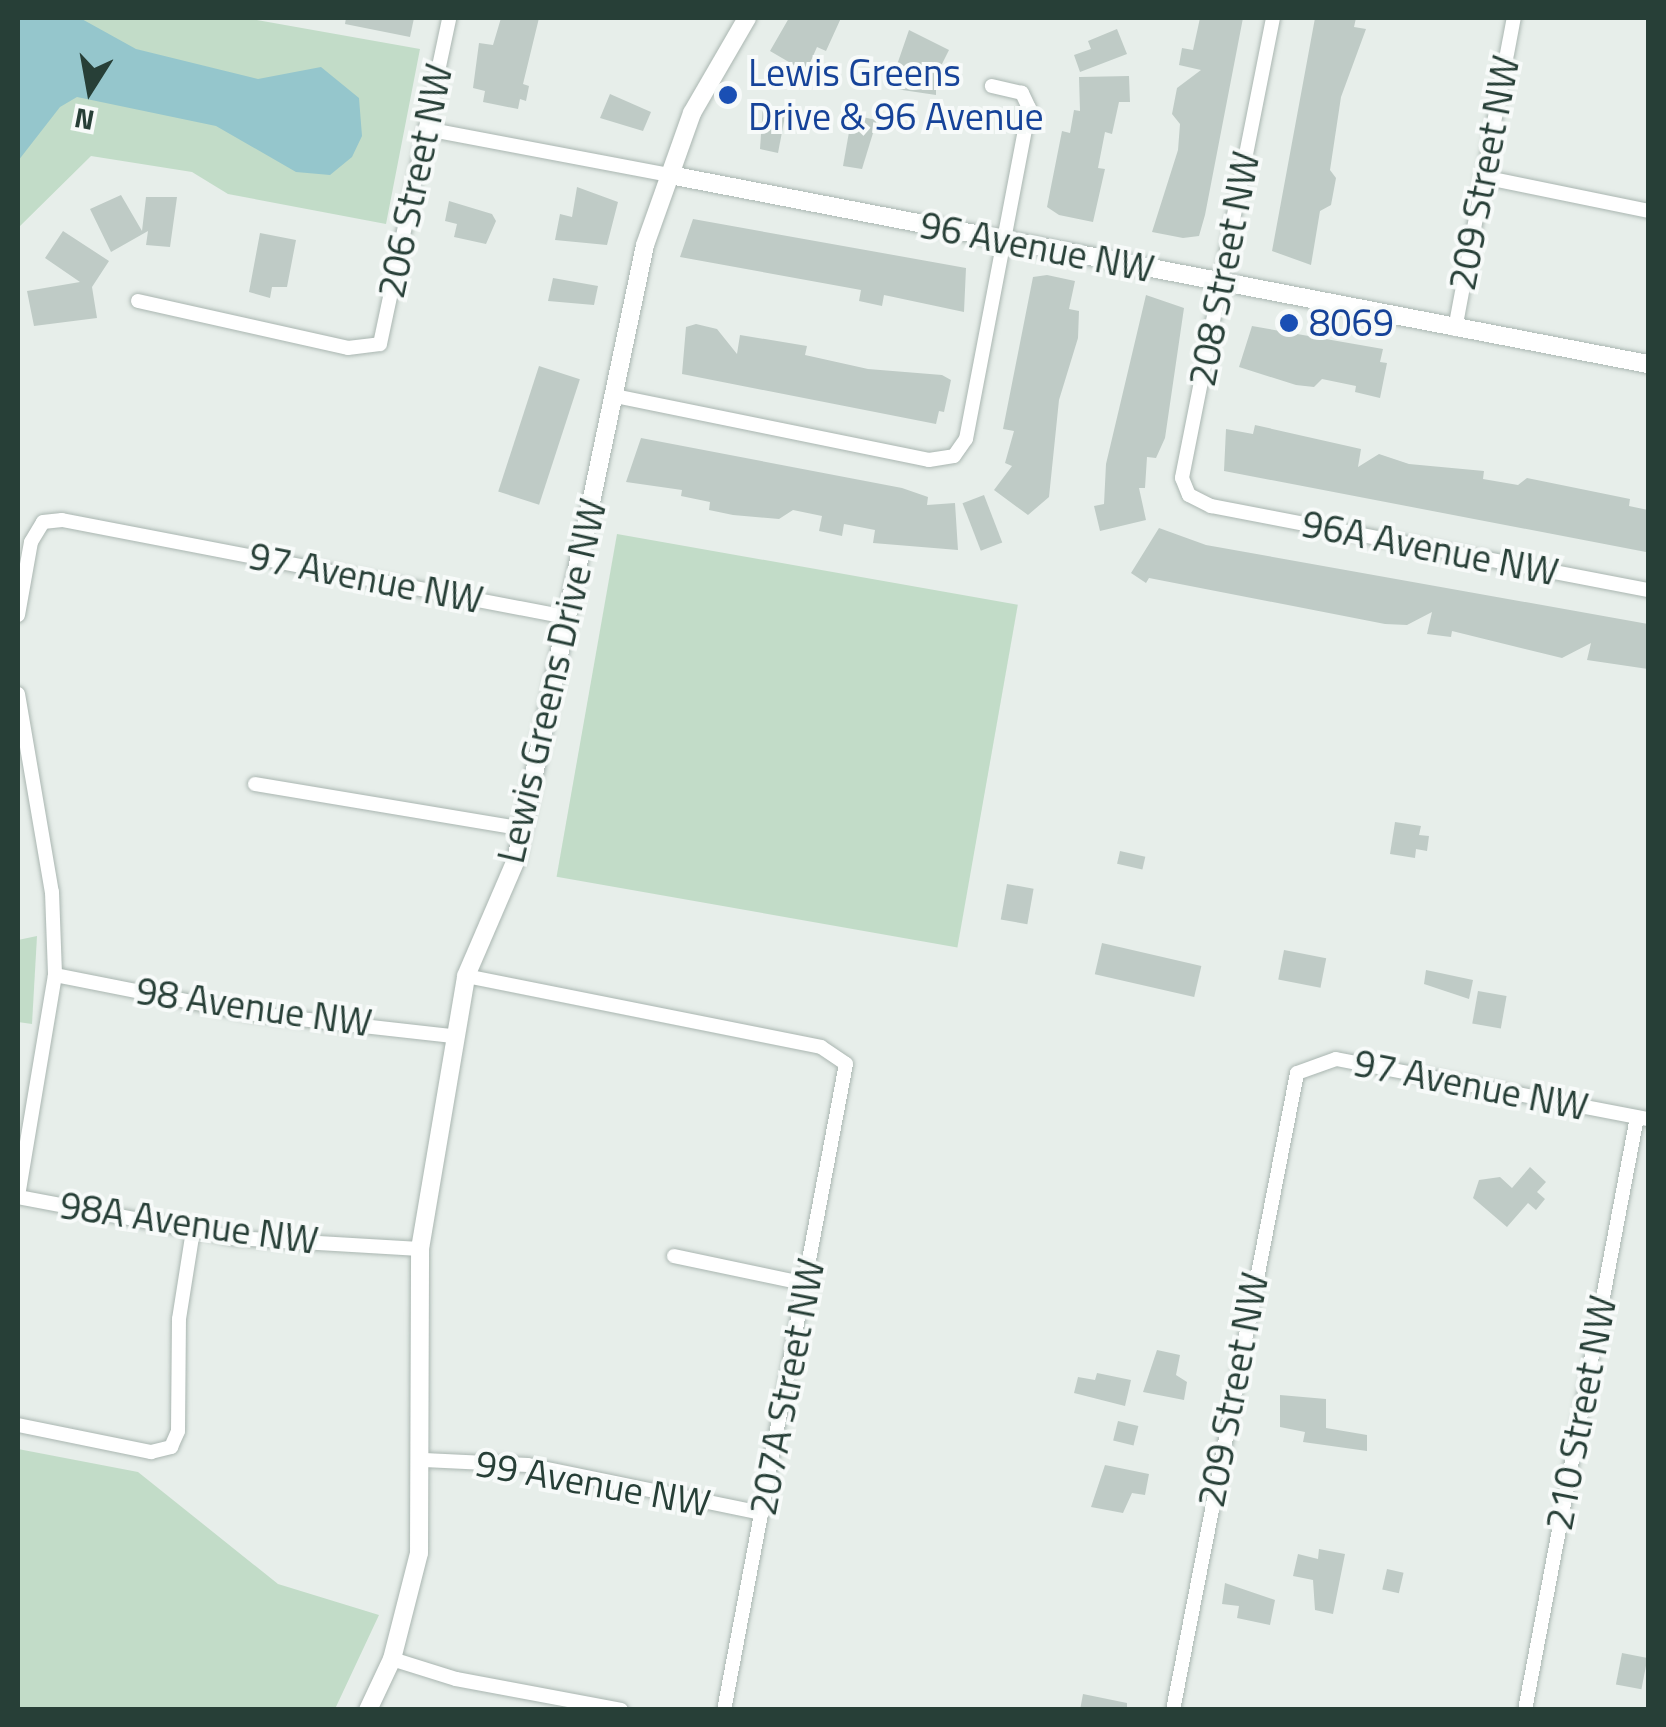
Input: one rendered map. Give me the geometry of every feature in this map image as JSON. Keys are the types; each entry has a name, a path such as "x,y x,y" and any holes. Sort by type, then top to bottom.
{"street":[{"name":"206 Street NW","path":"138,301 348,348 368,350 380,344 449,18"},
{"name":"Lewis Greens Drive NW","path":"368,1710 392,1659 419,1553 424,1460 420,1249 466,976 524,829 645,245 692,113 747,18"},
{"name":"208 Street NW","path":"1211,506 1188,494 1182,478 1273,18"},
{"name":"209 Street NW","path":"1455,328 1514,18"},
{"path":"615,396 929,460 954,456 966,439 1029,101 1022,92 992,86"},
{"name":"96 Avenue NW","path":"426,128 1648,364"},
{"path":"1484,177 1648,211"},
{"name":"96A Avenue NW","path":"1211,506 1648,590"},
{"name":"97 Avenue NW","path":"18,615 30,542 44,522 166,539 566,617"},
{"path":"18,694 52,892 56,975 18,1196"},
{"path":"256,784 524,829"},
{"name":"98 Avenue NW","path":"56,975 256,1014 453,1036"},
{"name":"207A Street NW","path":"466,976 820,1047 846,1064 724,1710"},
{"name":"97 Avenue NW","path":"1297,1072 1336,1059 1643,1118"},
{"name":"209 Street NW","path":"1173,1710 1297,1072"},
{"name":"210 Street NW","path":"1525,1710 1643,1118"},
{"name":"98A Avenue NW","path":"18,1196 193,1231 420,1249"},
{"path":"18,1424 151,1452 171,1447 178,1430 180,1308 193,1231"},
{"path":"674,1256 807,1284"},
{"name":"99 Avenue NW","path":"424,1460 528,1465 762,1513"},
{"path":"392,1659 456,1679 621,1710"}],"green space":[{"path":"18,18 246,18 420,49 386,224 228,194 192,172 91,156 18,228"},
{"path":"617,534 1018,605 957,947 557,877"},
{"path":"37,936 32,1024 18,1022 18,940"},
{"path":"18,1449 138,1472 278,1584 379,1615 335,1709 18,1709"}],"water":[{"path":"18,18 80,18 136,49 258,79 321,67 359,98 362,136 352,157 330,175 296,172 216,126 77,97 60,107 18,161"}],"building":[{"path":"346,18 414,18 410,37 345,24"},
{"path":"501,18 539,18 523,84 529,86 526,101 520,99 518,109 483,102 485,91 473,88 479,43 493,45"},
{"path":"789,18 841,18 826,51 817,47 806,72 770,51"},
{"path":"1200,18 1243,18 1205,215 1199,236 1183,238 1152,232 1178,150 1180,124 1172,114 1177,88 1201,70 1179,65 1182,48 1193,50"},
{"path":"1315,18 1356,18 1354,27 1366,29 1341,97 1330,170 1336,178 1331,205 1320,211 1311,265 1272,251"},
{"path":"1117,29 1127,54 1080,72 1074,55 1091,49 1088,41"},
{"path":"909,30 949,50 936,76 936,95 889,88"},
{"path":"1129,76 1130,102 1119,102 1112,134 1105,132 1098,168 1105,169 1093,222 1059,215 1047,207 1062,131 1070,133 1074,110 1080,111 1079,77"},
{"path":"610,94 651,112 643,131 600,118"},
{"path":"763,105 786,111 778,153 760,149"},
{"path":"852,115 877,120 862,169 843,166"},
{"path":"577,187 618,202 607,245 555,240 560,214 572,217"},
{"path":"121,195 142,231 146,197 177,197 170,247 146,245 148,231 111,252 90,209"},
{"path":"449,201 492,214 496,221 486,244 454,237 457,224 445,221"},
{"path":"693,219 966,268 964,312 884,295 882,306 859,301 861,290 680,257"},
{"path":"63,231 109,261 92,287 97,318 34,326 27,291 80,282 45,258"},
{"path":"260,233 296,240 287,287 272,287 270,298 249,292"},
{"path":"1047,275 1075,281 1069,309 1079,311 1078,338 1059,400 1049,497 1028,515 994,490 1012,466 1005,463 1014,431 1003,429 1033,277"},
{"path":"553,278 598,286 594,305 548,301"},
{"path":"1146,295 1184,308 1165,438 1156,458 1147,457 1145,488 1139,488 1146,520 1100,531 1094,506 1104,504 1106,464"},
{"path":"696,324 717,329 737,354 740,335 807,346 805,355 868,369 942,375 951,380 944,412 939,411 936,424 682,374 686,327"},
{"path":"1252,326 1383,349 1380,362 1387,363 1380,398 1355,392 1356,386 1322,379 1314,387 1296,385 1239,367"},
{"path":"539,366 580,379 539,505 498,492"},
{"path":"1255,425 1361,449 1358,467 1379,454 1409,464 1484,471 1483,479 1518,485 1527,478 1630,499 1629,506 1648,510 1646,552 1224,471 1226,429 1253,434"},
{"path":"641,438 902,488 928,497 927,505 955,503 958,550 873,543 875,530 844,524 842,536 819,531 822,516 793,510 779,519 733,515 709,510 710,502 681,496 682,490 626,482"},
{"path":"984,495 1002,543 981,551 963,503"},
{"path":"1159,528 1206,545 1648,624 1648,669 1587,660 1591,643 1562,658 1452,631 1451,637 1427,634 1432,612 1407,625 1385,624 1149,578 1146,583 1131,573"},
{"path":"1395,822 1421,826 1419,835 1429,836 1427,851 1416,849 1415,858 1390,854"},
{"path":"1120,851 1145,857 1142,870 1117,864"},
{"path":"1007,884 1034,889 1027,924 1001,919"},
{"path":"1102,943 1201,966 1194,997 1095,974"},
{"path":"1284,950 1326,958 1320,988 1278,979"},
{"path":"1426,970 1473,980 1469,999 1424,984"},
{"path":"1478,991 1507,996 1501,1029 1472,1023"},
{"path":"1530,1167 1546,1182 1537,1192 1545,1199 1536,1210 1528,1203 1507,1227 1473,1198 1479,1180 1500,1177 1512,1188"},
{"path":"1157,1350 1180,1355 1176,1375 1187,1382 1184,1400 1143,1392"},
{"path":"1097,1373 1131,1380 1125,1406 1074,1393 1078,1377 1095,1380"},
{"path":"1280,1395 1326,1399 1326,1428 1367,1435 1367,1451 1303,1442 1305,1432 1280,1427"},
{"path":"1118,1421 1138,1426 1134,1445 1113,1440"},
{"path":"1105,1465 1149,1474 1145,1495 1132,1493 1123,1513 1091,1507"},
{"path":"1319,1549 1345,1554 1333,1614 1315,1610 1313,1580 1293,1576 1298,1554 1318,1559"},
{"path":"1387,1569 1404,1573 1399,1593 1382,1589"},
{"path":"1225,1583 1275,1600 1270,1625 1237,1618 1239,1606 1222,1604"},
{"path":"1622,1653 1648,1658 1641,1689 1616,1684"},
{"path":"1083,1694 1127,1703 1127,1710 1080,1710"}],"place":[{"name":"Lewis Greens Drive & 96 Avenue","path":"728,95"},
{"name":"8069","path":"1289,323"}]}
